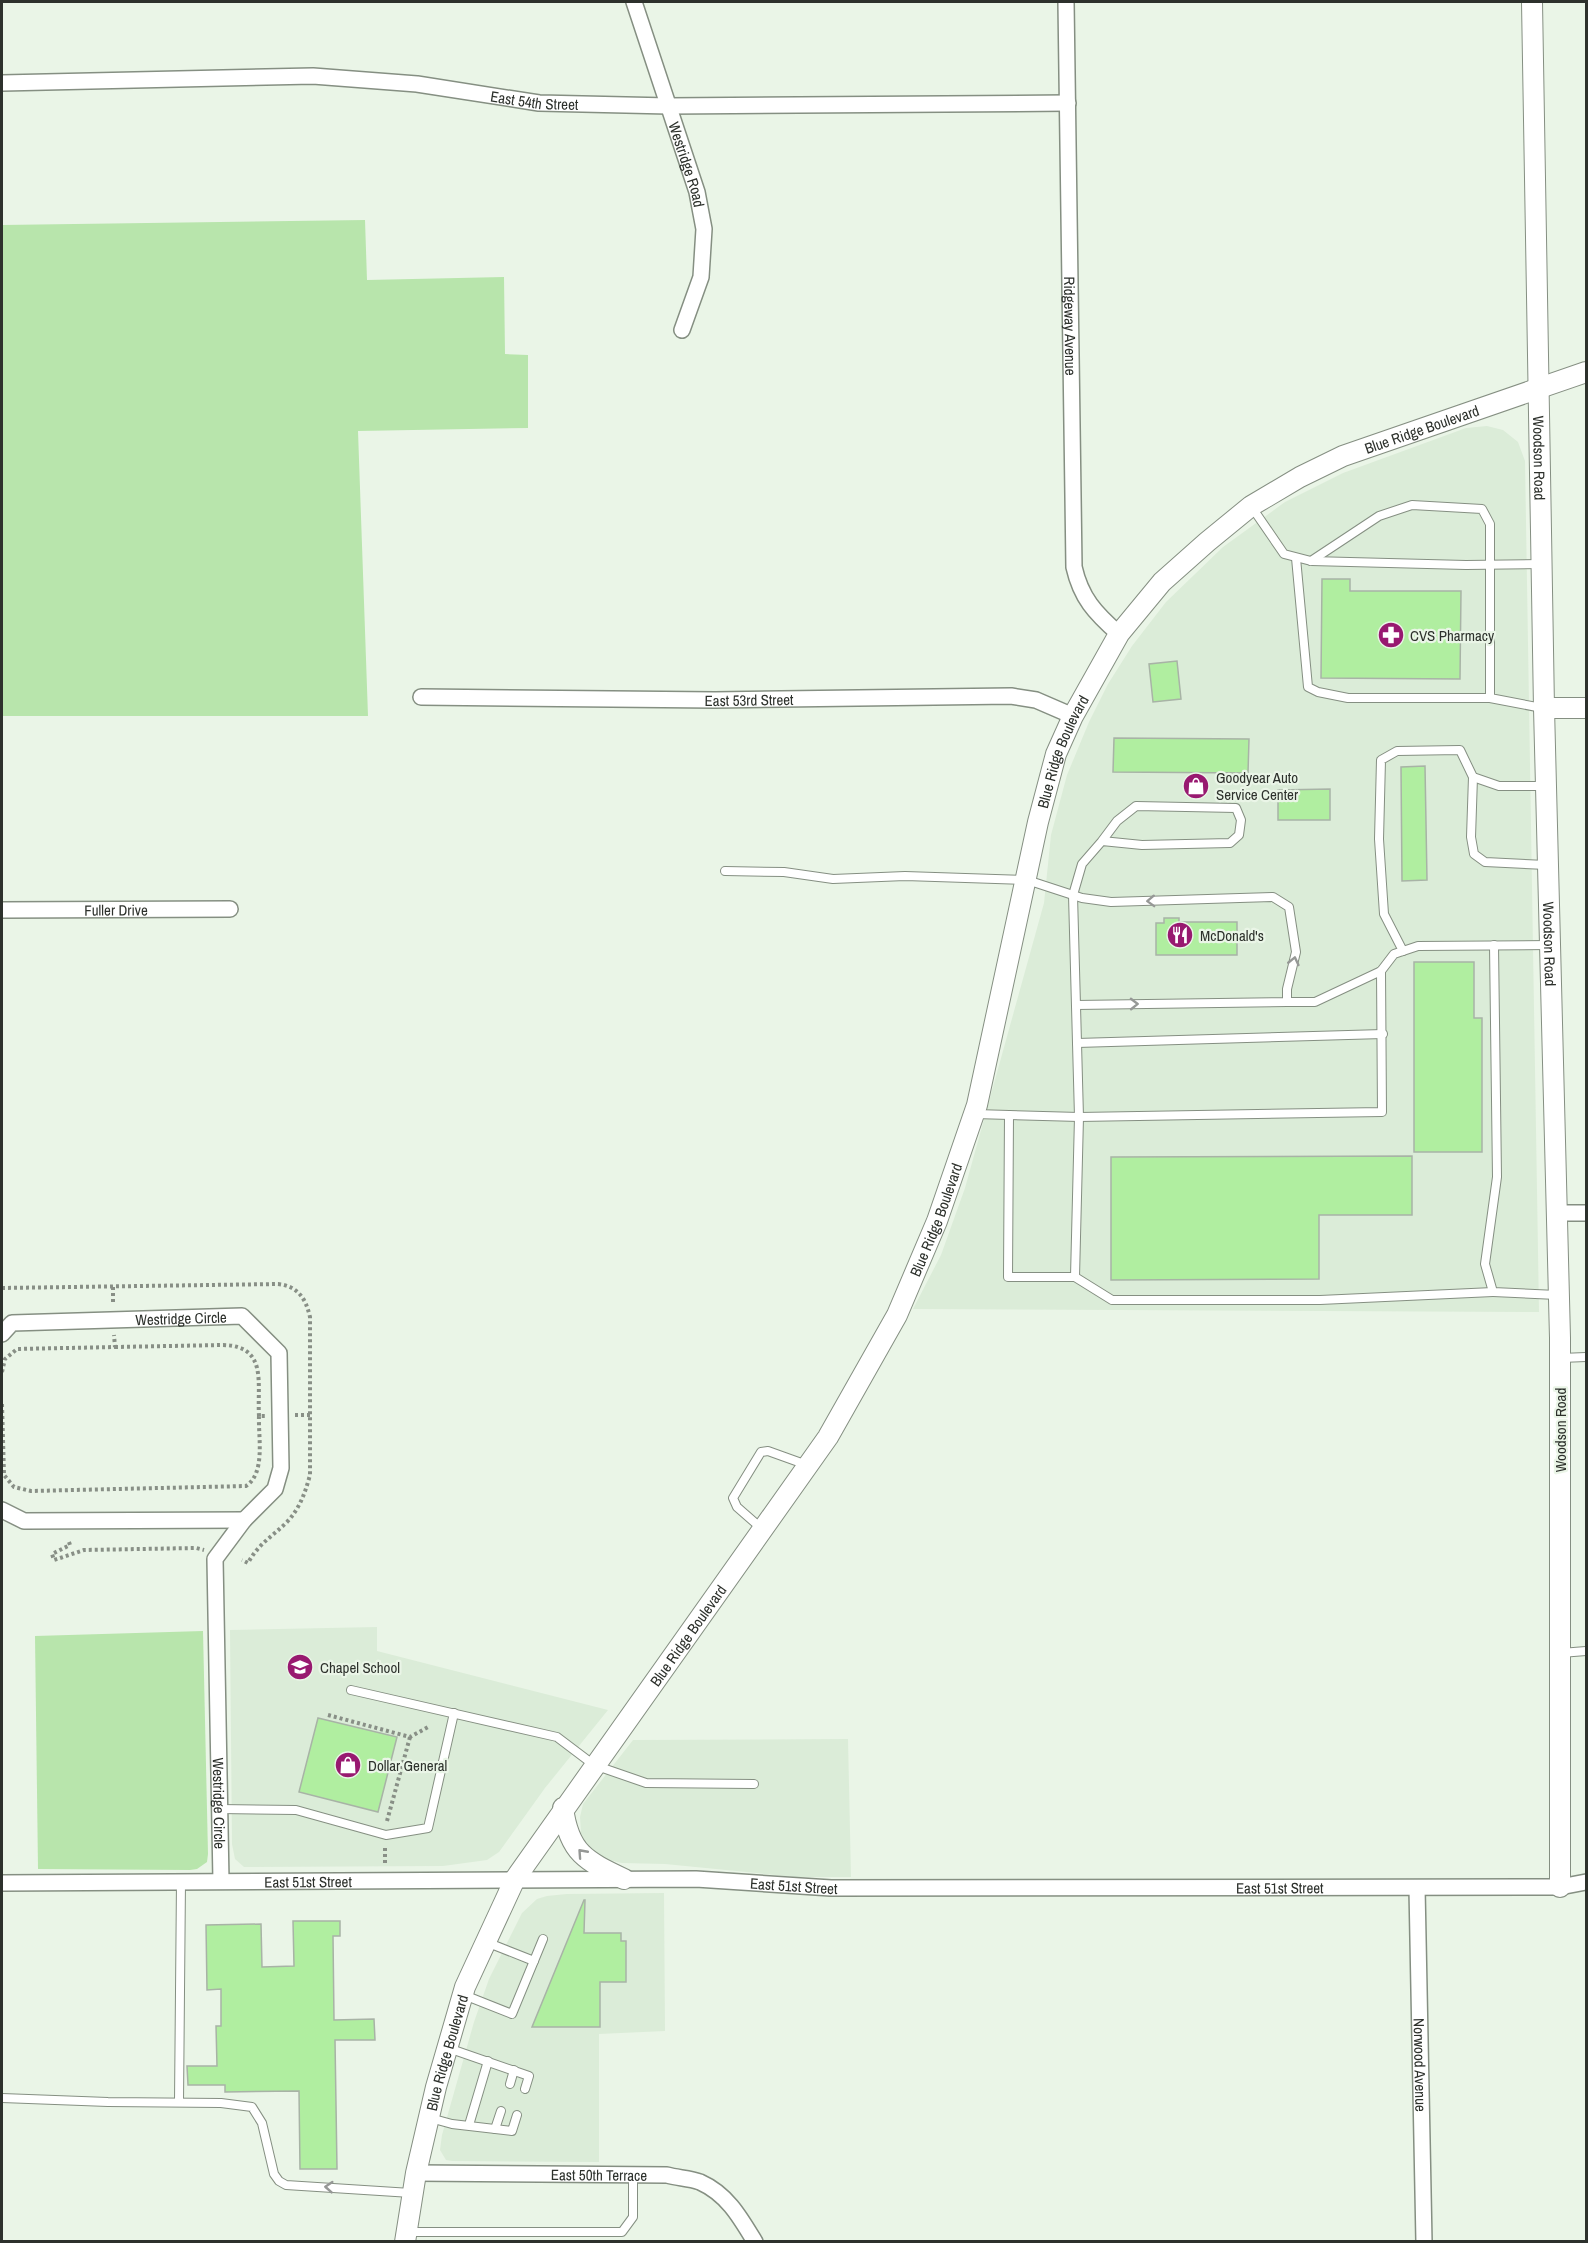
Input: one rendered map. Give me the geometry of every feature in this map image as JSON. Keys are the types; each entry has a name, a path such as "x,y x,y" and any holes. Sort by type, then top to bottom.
{"street":[{"name":"Westridge Road","path":"634,2 697,192 704,230 701,277 682,330"},
{"name":"Ridgeway Avenue","path":"1066,2 1074,567 1079,589 1100,617 1119,634"},
{"name":"Woodson Road","path":"1532,2 1545,786 1560,1358 1560,1887"},
{"name":"East 54th Street","path":"2,83 313,76 417,84 539,103 669,106 1068,103"},
{"name":"Blue Ridge Boulevard","path":"406,2237 416,2173 429,2117 463,1995 515,1879 828,1437 897,1315 937,1221 974,1114 1038,822 1056,754 1073,716 1119,634 1162,582 1207,542 1251,506 1300,477 1343,456 1587,372"},
{"name":"East 53rd Street","path":"421,697 715,700 1011,696 1036,700 1073,716"},
{"path":"1544,708 1587,708"},
{"name":"Fuller Drive","path":"2,910 230,909"},
{"path":"1556,1213 1587,1212"},
{"name":"Westridge Circle","path":"2,1334 12,1323 242,1316 279,1353 281,1468 275,1489 244,1520 215,1559 221,1881"},
{"path":"2,1510 24,1521 244,1520"},
{"path":"563,1809 571,1838 583,1857 624,1879"},
{"name":"East 51st Street","path":"2,1883 696,1879 831,1888 1417,1888 1560,1887 1587,1882"},
{"name":"Norwood Avenue","path":"1417,1888 1425,2241"},
{"name":"East 50th Terrace","path":"416,2173 667,2175 699,2182 723,2196 735,2209 754,2241"}],"lane":[{"path":"1311,561 1379,516 1412,505 1482,509 1490,524 1490,698"},
{"path":"1251,506 1284,554 1296,558 1311,561 1541,564"},
{"path":"1296,558 1308,687 1318,693 1348,698 1490,698 1544,708"},
{"path":"1403,951 1384,914 1379,839 1381,760 1397,751 1460,750 1473,777 1470,837 1474,854 1485,862 1548,865"},
{"path":"1473,777 1499,786 1545,786"},
{"path":"1075,1277 1079,1116 1073,895 1082,864 1117,821 1136,806 1236,808 1241,820 1239,835 1230,843 1142,845 1102,841"},
{"path":"725,871 784,872 832,879 906,876 1027,880 1073,895 1111,902 1273,897 1289,907 1296,952 1287,989 1287,1002"},
{"path":"1493,1292 1485,1264 1497,1177 1494,945"},
{"path":"1076,1005 1315,1002 1381,971 1394,954 1418,946 1550,945"},
{"path":"974,1114 1079,1116 1382,1112 1381,971"},
{"path":"1077,1043 1383,1034"},
{"path":"1009,1115 1008,1277 1075,1277 1112,1300 1320,1300 1493,1292 1558,1295"},
{"path":"1560,1358 1587,1358"},
{"path":"762,1529 737,1507 733,1498 761,1452 768,1451 808,1465"},
{"path":"1560,1653 1587,1651"},
{"path":"351,1690 556,1737 594,1765 646,1784 754,1784"},
{"path":"219,1809 296,1810 386,1835 428,1828 454,1713"},
{"path":"179,2102 181,1881"},
{"path":"463,1995 512,2014 543,1939"},
{"path":"486,1942 534,1961"},
{"path":"448,2048 529,2076 525,2089"},
{"path":"470,2125 488,2061"},
{"path":"510,2084 514,2070"},
{"path":"2,2098 237,2103 252,2107 262,2123 274,2174 286,2185 413,2193"},
{"path":"495,2128 501,2111"},
{"path":"429,2117 452,2124 512,2131 517,2115"},
{"path":"406,2237 622,2232 633,2217 633,2175"}],"path":[{"path":"2,1288 278,1284 296,1290 307,1303 310,1317 311,1466 303,1500 286,1523 254,1551 248,1563 242,1560"},
{"path":"113,1287 113,1306"},
{"path":"114,1328 115,1347"},
{"path":"2,1372 5,1359 17,1349 240,1346 256,1360 259,1416 257,1469 253,1482 246,1486 31,1491 14,1487 4,1475 2,1404"},
{"path":"291,1415 310,1415"},
{"path":"259,1416 270,1416"},
{"path":"69,1542 70,1545 52,1554 54,1560 84,1550 196,1548 207,1551"},
{"path":"328,1715 410,1737 430,1726"},
{"path":"387,1821 410,1737"},
{"path":"385,1863 386,1844"}],"shaded area":[{"path":"1487,426 1503,430 1518,442 1525,461 1539,1312 913,1309 941,1255 965,1188 1044,903 1051,835 1067,775 1108,684 1132,646 1166,602 1223,547 1285,502 1343,473 1466,428"},
{"path":"377,1627 377,1651 608,1710 545,1788 499,1852 487,1860 443,1866 244,1867 235,1859 232,1844 230,1630"},
{"path":"848,1739 851,1877 796,1877 665,1864 622,1863 600,1858 589,1850 581,1833 580,1817 583,1804 633,1740"},
{"path":"664,1893 665,2031 599,2034 599,2162 446,2160 440,2150 442,2135 474,2022 489,1979 522,1913 537,1899 547,1896"}],"green space":[{"path":"365,220 367,280 504,277 505,354 528,355 528,428 358,431 368,716 2,716 2,225"},
{"path":"203,1631 207,1862 197,1869 190,1870 38,1869 35,1636"}],"building":[{"name":"CVS Pharmacy","path":"1322,579 1350,579 1350,591 1461,591 1460,679 1321,678"},
{"path":"1177,661 1181,699 1153,702 1149,664"},
{"path":"1114,738 1249,739 1248,773 1113,772"},
{"path":"1425,766 1427,880 1402,881 1401,767"},
{"path":"1330,789 1330,820 1278,820 1278,790"},
{"path":"1164,918 1179,918 1179,922 1237,922 1237,955 1156,955 1156,923 1164,923"},
{"path":"1414,962 1474,962 1474,1018 1482,1018 1482,1152 1414,1152"},
{"path":"1412,1156 1412,1215 1319,1215 1319,1279 1111,1280 1111,1157"},
{"name":"Dollar General","path":"318,1718 397,1737 378,1812 299,1792"},
{"path":"584,1900 584,1933 621,1933 621,1941 626,1941 626,1982 600,1982 600,2027 532,2027"},
{"path":"293,1921 340,1921 340,1936 333,1936 334,2020 374,2019 375,2040 335,2040 337,2169 300,2169 299,2091 225,2092 225,2085 188,2085 187,2066 217,2066 216,2026 221,2026 221,1989 207,1990 206,1925 261,1924 262,1967 294,1966"}],"place":[{"name":"CVS Pharmacy","path":"1391,635"},
{"name":"Goodyear Auto Service Center","path":"1196,786"},
{"name":"McDonald's","path":"1180,935"},
{"name":"Chapel School","path":"300,1667"},
{"name":"Dollar General","path":"348,1765"}]}
